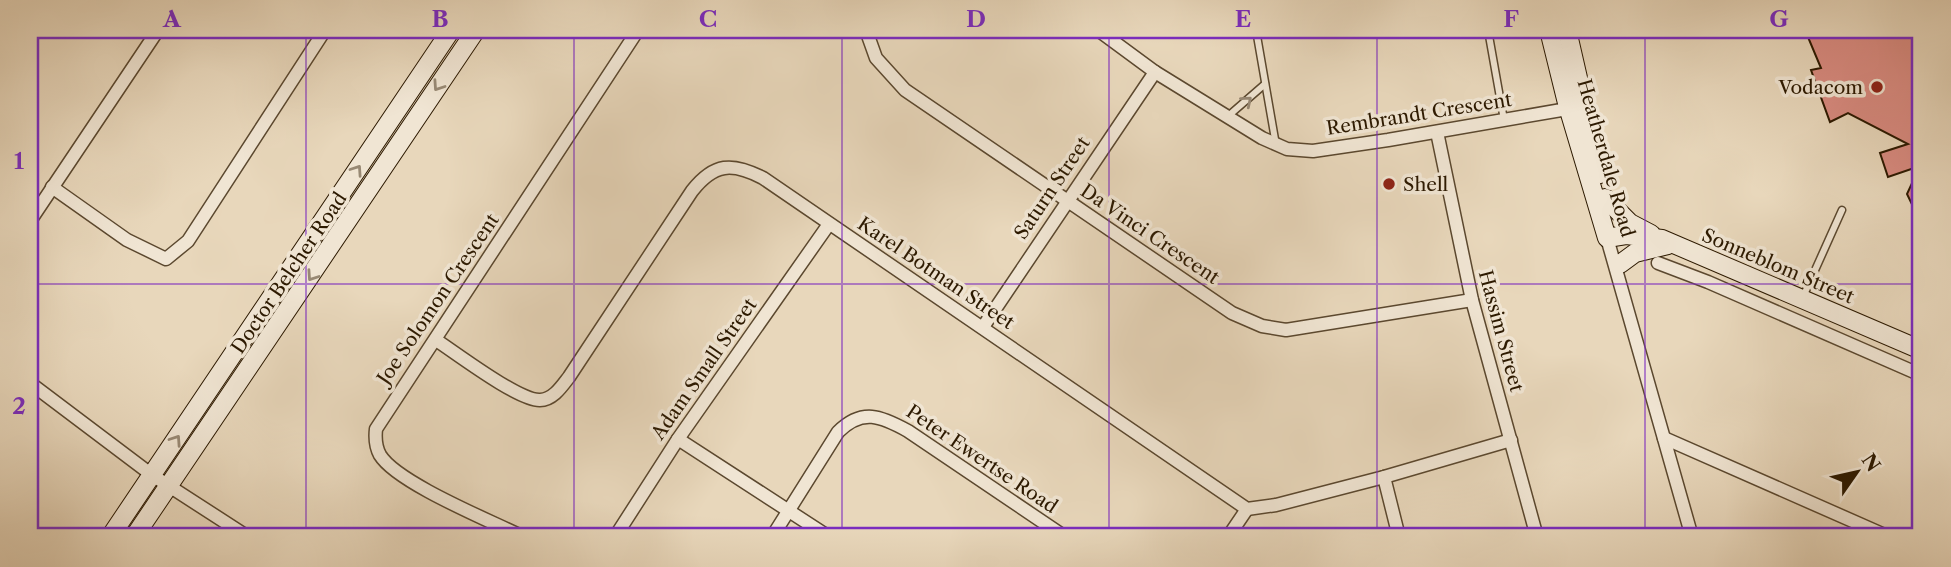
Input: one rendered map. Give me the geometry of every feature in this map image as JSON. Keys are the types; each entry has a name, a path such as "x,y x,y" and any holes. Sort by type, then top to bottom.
{"main road":[{"name":"Doctor Belcher Road","path":"110,537 452,30"},
{"name":"Doctor Belcher Road","path":"134,537 476,30"},
{"name":"Heatherdale Road","path":"1549,30 1568,107 1611,237"},
{"name":"Heatherdale Road","path":"1567,30 1605,198 1611,237"},
{"path":"1568,107 1576,70"},
{"path":"1605,198 1630,223 1668,242"},
{"name":"Sonneblom Street","path":"1611,237 1668,242 1921,350"},
{"path":"1620,264 1646,249 1668,242"}],"street":[{"path":"30,221 158,30"},
{"path":"52,187 143,250 166,259 175,254 188,241 325,30"},
{"name":"Joe Solomon Crescent","path":"523,537 412,481 380,456 375,443 376,429 638,30"},
{"name":"Da Vinci Crescent","path":"866,30 876,58 905,90 1232,313 1262,326 1286,330 1472,300"},
{"name":"Rembrandt Crescent","path":"1098,30 1155,72 1227,117 1287,149 1313,151 1437,132 1568,107"},
{"name":"Saturn Street","path":"983,327 1155,72"},
{"path":"1568,107 1585,112"},
{"name":"Hassim Street","path":"1437,132 1472,300 1537,537"},
{"name":"Karel Botman Street","path":"436,340 510,388 542,400 558,391 569,377 703,177 717,169 744,168 983,327 1247,509"},
{"name":"Adam Small Street","path":"615,537 678,439 829,224"},
{"name":"Heatherdale Road","path":"1611,237 1620,264 1626,298"},
{"name":"Heatherdale Road","path":"1611,237 1692,537"},
{"path":"1658,263 1921,376"},
{"path":"30,383 152,475 248,537"},
{"name":"Peter Ewertse Road","path":"772,537 838,432 859,416 877,415 908,431 1065,537"},
{"path":"1664,438 1887,537"},
{"path":"678,439 829,537"},
{"path":"1228,537 1247,509 1276,505 1384,477 1511,440"},
{"path":"1384,477 1399,537"}],"lane":[{"path":"1256,30 1276,145"},
{"path":"1488,30 1504,120"},
{"path":"1227,117 1265,84"},
{"path":"1802,299 1842,210"}],"building":[{"path":"1805,30 1921,30 1921,223 1907,194 1920,166 1888,177 1880,153 1908,144 1848,113 1830,122 1811,70 1821,68"}],"place":[{"name":"Vodacom","path":"1877,87"},
{"name":"Shell","path":"1389,184"}]}
